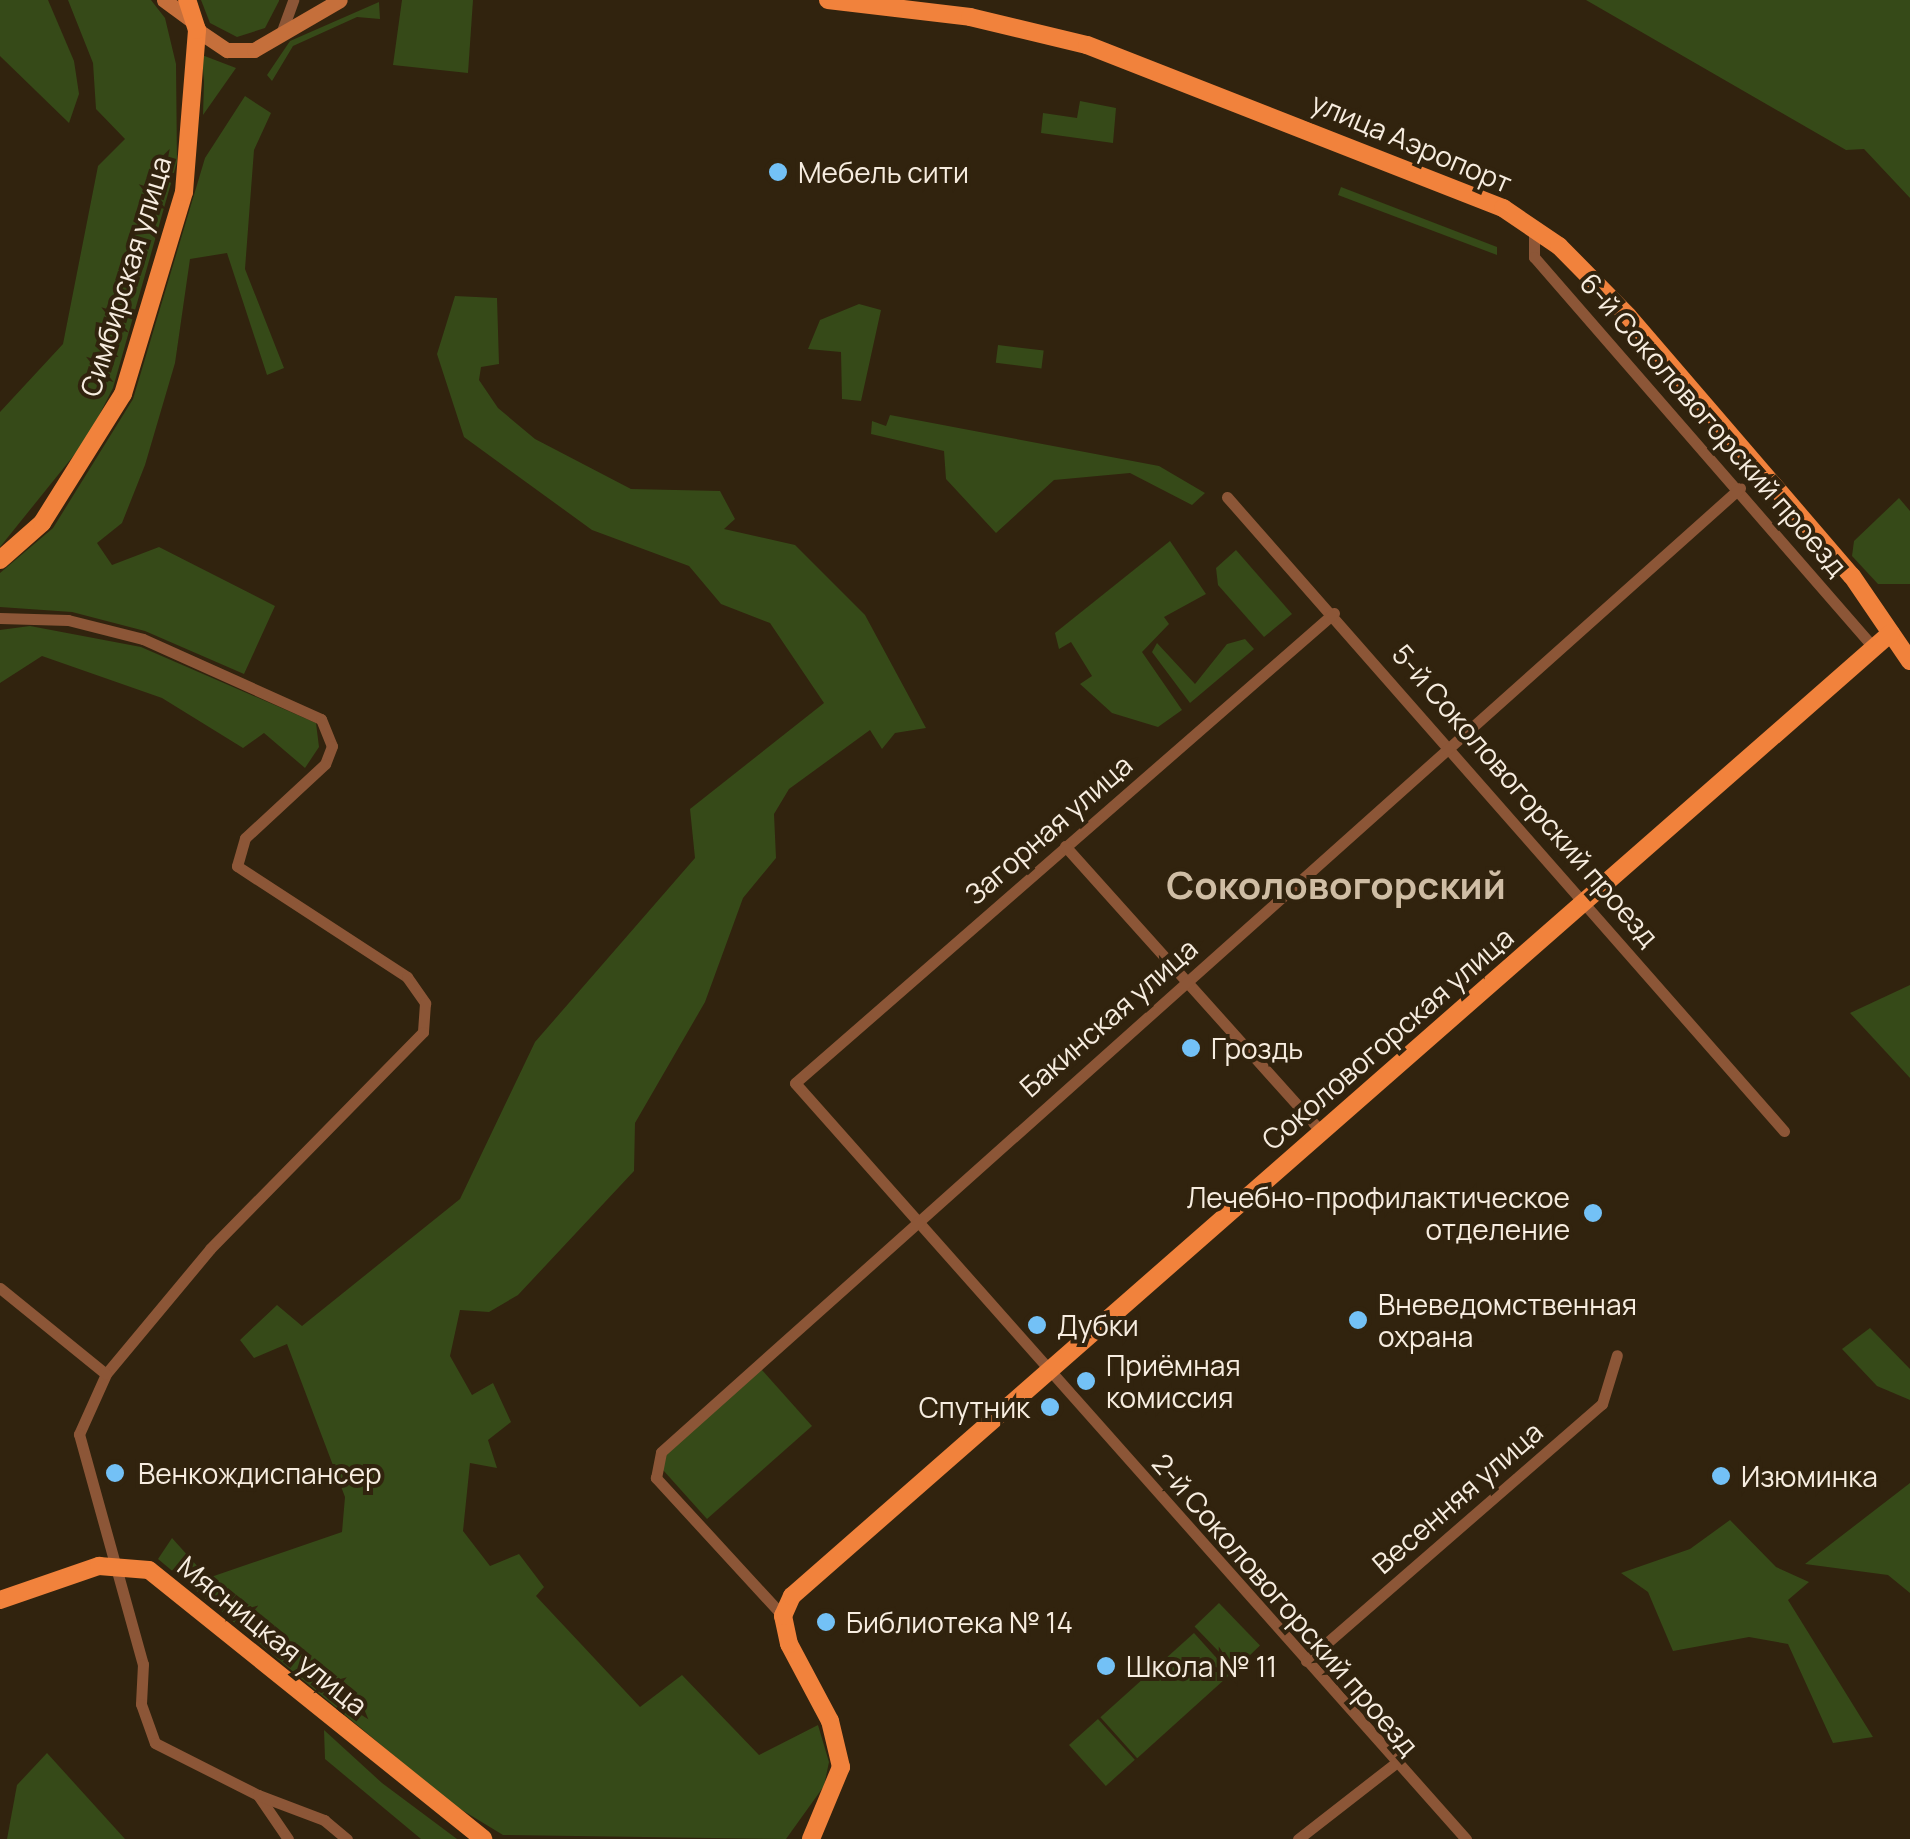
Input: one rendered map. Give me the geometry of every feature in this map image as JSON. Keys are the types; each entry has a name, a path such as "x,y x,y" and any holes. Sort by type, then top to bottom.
{"main road":[{"path":"164,0 192,16 238,52 279,35 340,0"},
{"name":"улица Аэропорт","path":"828,0 960,16 1087,45 1456,186 1534,228 1628,316 1892,633 1910,661"},
{"name":"Симбирская улица","path":"0,560 42,523 123,394 184,192 192,16"},
{"name":"Соколовогорская улица","path":"785,1611 1048,1372 1892,633"},
{"path":"0,1600 118,1564"},
{"name":"Мясницкая улица","path":"118,1564 163,1579 483,1839"},
{"path":"785,1611 841,1767 811,1839"}],"street":[{"path":"279,35 294,0"},
{"name":"6-й Соколовогорский проезд","path":"1534,228 1534,257 1740,488 1874,648"},
{"name":"Бакинская улица","path":"785,1611 653,1471 661,1452 915,1219 1740,488"},
{"name":"5-й Соколовогорский проезд","path":"1226,497 1334,613 1784,1131"},
{"name":"Загорная улица","path":"795,1083 1334,613"},
{"path":"0,618 68,620 144,639 321,719 332,746 326,764 245,838 238,866 407,977 425,1003 423,1032 210,1249 106,1374 79,1434 118,1564 155,1743 347,1839"},
{"path":"1065,846 1320,1132"},
{"name":"2-й Соколовогорский проезд","path":"795,1083 1306,1661 1392,1765 1466,1839"},
{"path":"0,1288 106,1374"},
{"name":"Весенняя улица","path":"1306,1661 1602,1404 1617,1356"},
{"path":"1298,1839 1392,1765"},
{"path":"258,1795 288,1839"}],"green space":[{"path":"0,0 48,0 74,61 79,94 69,123 0,56"},
{"path":"68,0 151,0 165,18 176,64 177,162 113,388 87,439 0,547 0,412 63,344 98,166 125,139 96,109 93,63"},
{"path":"201,0 279,1 265,28 237,37 210,23"},
{"path":"402,0 473,0 468,73 393,65"},
{"path":"1586,0 1910,0 1910,198 1864,149 1846,150"},
{"path":"379,2 380,19 357,17 293,46 272,81 267,75 290,41"},
{"path":"202,55 236,68 203,115 204,82"},
{"path":"245,96 271,113 254,150 245,269 284,368 267,375 227,253 190,259 175,363 145,465 122,523 97,543 112,565 159,547 275,606 244,674 145,631 72,612 0,607 0,573 53,528 133,399 205,158"},
{"path":"1080,101 1116,108 1113,143 1041,133 1043,113 1077,118"},
{"path":"1341,187 1497,247 1497,255 1338,195"},
{"path":"455,296 497,298 499,364 481,367 479,380 498,408 535,439 631,489 720,491 735,519 724,529 795,545 865,615 926,728 895,733 882,749 870,730 789,789 774,814 776,858 743,898 705,1002 635,1123 634,1171 518,1295 489,1312 460,1310 450,1356 472,1395 493,1383 511,1422 488,1440 497,1468 470,1463 463,1531 490,1566 519,1554 544,1587 536,1596 640,1707 682,1675 759,1755 818,1725 829,1762 824,1786 786,1839 503,1835 452,1804 158,1559 172,1538 208,1578 342,1532 345,1497 287,1344 254,1358 240,1340 277,1305 302,1326 460,1199 535,1042 695,858 690,809 824,703 770,623 721,604 689,566 592,530 464,437 437,354"},
{"path":"859,304 881,310 861,401 842,399 841,352 808,349 820,320"},
{"path":"998,345 1044,351 1041,368 996,363"},
{"path":"890,415 1159,466 1205,493 1192,505 1130,473 1054,480 996,533 946,479 944,451 871,434 872,421 886,426"},
{"path":"1899,498 1910,511 1910,584 1878,584 1852,556 1854,541"},
{"path":"1170,541 1206,594 1164,617 1169,624 1142,652 1182,710 1158,727 1112,713 1080,684 1092,676 1071,642 1059,649 1055,633"},
{"path":"1236,550 1292,614 1264,637 1218,585 1216,568"},
{"path":"30,626 141,647 316,723 319,747 305,768 264,733 243,748 162,698 42,656 0,683 0,630"},
{"path":"1245,639 1254,649 1190,703 1152,652 1157,643 1195,684 1227,644"},
{"path":"1910,985 1910,1078 1850,1013"},
{"path":"1870,1328 1910,1369 1910,1400 1877,1386 1842,1349"},
{"path":"761,1369 812,1426 707,1519 663,1470 666,1455"},
{"path":"1910,1483 1910,1593 1888,1575 1805,1564"},
{"path":"1730,1520 1776,1567 1809,1582 1788,1600 1873,1737 1833,1743 1788,1644 1749,1637 1673,1651 1648,1592 1621,1573 1690,1549"},
{"path":"1219,1603 1260,1645 1236,1669 1195,1627"},
{"path":"1194,1633 1231,1674 1137,1758 1100,1717"},
{"path":"1098,1719 1135,1760 1106,1786 1069,1745"},
{"path":"324,1730 382,1783 457,1839 421,1839 325,1759"},
{"path":"47,1753 125,1839 7,1839 17,1785"}],"place":[{"name":"Мебель сити","path":"778,172"},
{"name":"Гроздь","path":"1191,1048"},
{"name":"Лечебно-профилактическое отделение","path":"1593,1213"},
{"name":"Вневедомственная охрана","path":"1358,1320"},
{"name":"Дубки","path":"1037,1325"},
{"name":"Приёмная комиссия","path":"1086,1381"},
{"name":"Спутник","path":"1050,1407"},
{"name":"Венкождиспансер","path":"115,1473"},
{"name":"Изюминка","path":"1721,1476"},
{"name":"Библиотека № 14","path":"826,1622"},
{"name":"Школа № 11","path":"1106,1666"}],"district":[{"name":"Соколовогорский","path":"1336,885"}]}
